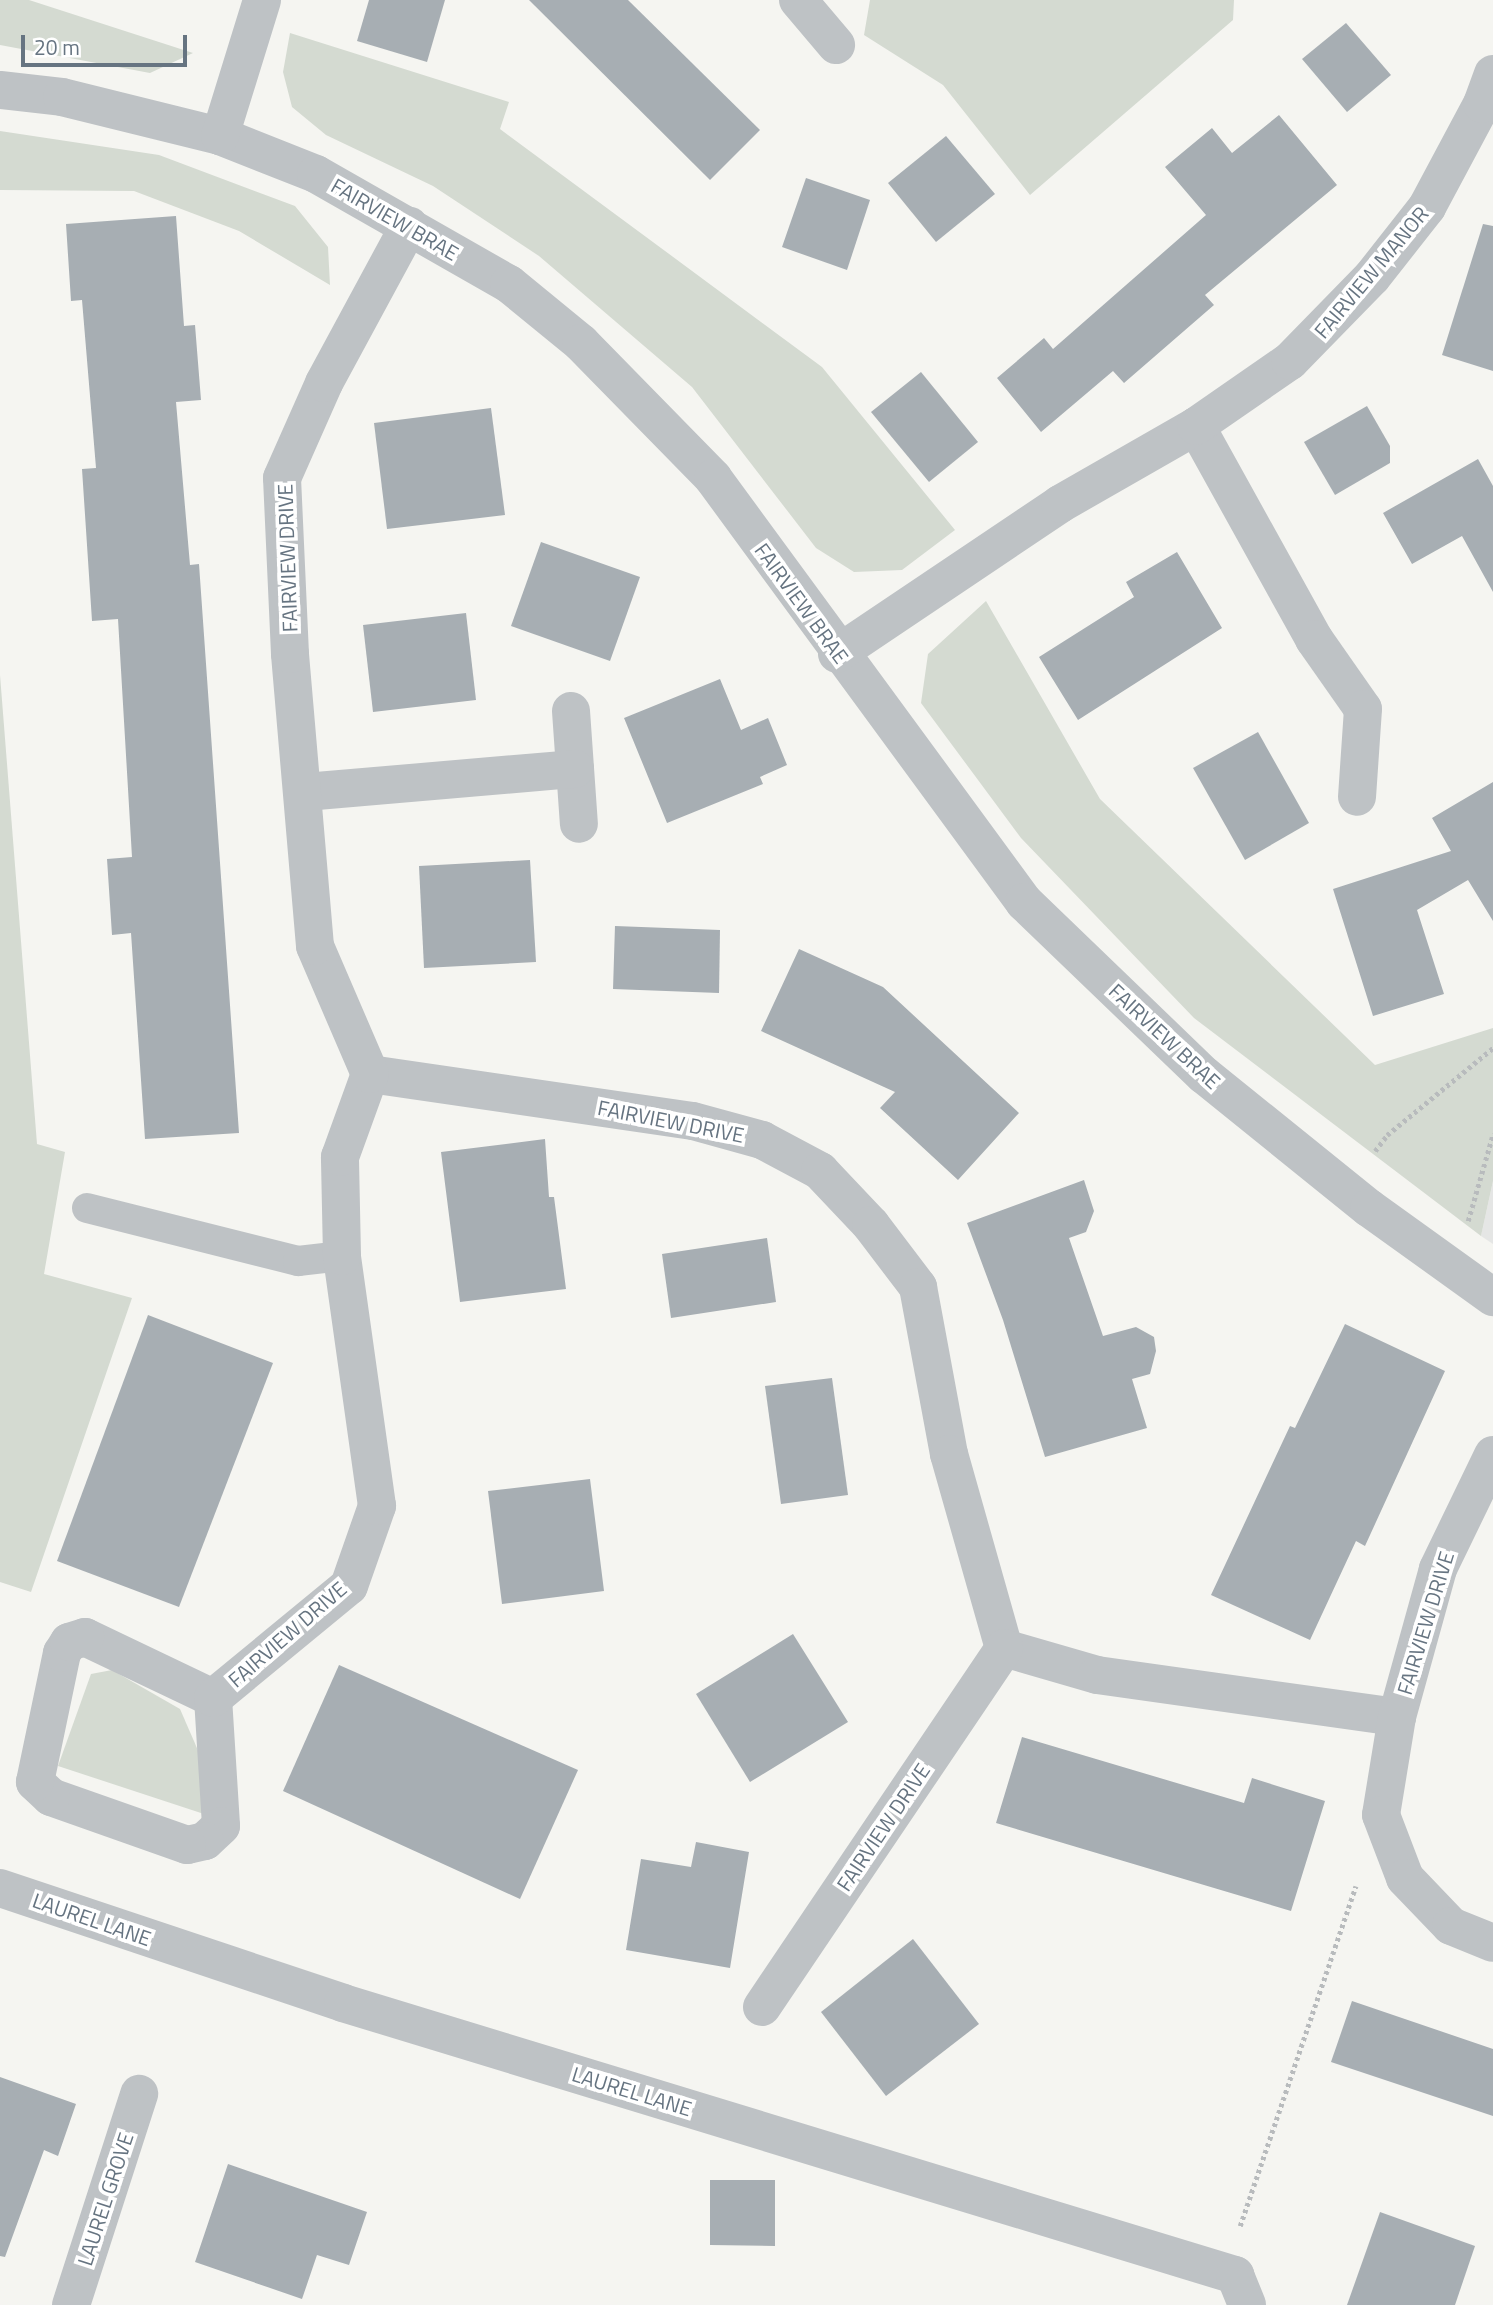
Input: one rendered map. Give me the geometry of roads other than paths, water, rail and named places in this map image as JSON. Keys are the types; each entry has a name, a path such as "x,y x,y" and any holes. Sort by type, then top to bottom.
{"street":[{"path":"220,136 262,0"},
{"path":"798,0 836,45"},
{"name":"FAIRVIEW MANOR","path":"837,653 1060,504 1196,426 1290,361 1372,277 1427,207 1482,104 1493,74"},
{"name":"FAIRVIEW BRAE","path":"0,90 62,97 220,136 316,174 509,284 581,343 713,478 837,653 1024,902 1204,1075 1346,1189 1493,1297"},
{"name":"FAIRVIEW DRIVE","path":"213,1698 349,1586 377,1506 342,1256 340,1157 370,1074 315,946 306,792 290,654 282,478 324,383 408,226"},
{"path":"1196,426 1314,639 1363,709 1357,797"},
{"path":"571,711 579,824"},
{"path":"306,792 575,769"},
{"name":"FAIRVIEW DRIVE","path":"370,1074 693,1121 762,1140 820,1171 872,1224 918,1287 949,1454 1004,1648 762,2007"},
{"name":"FAIRVIEW DRIVE","path":"1493,1455 1438,1569 1397,1717 1381,1815 1405,1878 1451,1926 1493,1943"},
{"name":"FAIRVIEW DRIVE","path":"85,1637 213,1698 221,1826 205,1841 187,1845 51,1797 35,1783 62,1653 69,1642 85,1637"},
{"name":"FAIRVIEW DRIVE","path":"1004,1648 1097,1675 1397,1717"},
{"name":"LAUREL LANE","path":"0,1888 343,2003 1241,2290"},
{"name":"LAUREL GROVE","path":"71,2305 139,2094"}],"lane":[{"path":"87,1208 298,1261 342,1256"}]}
